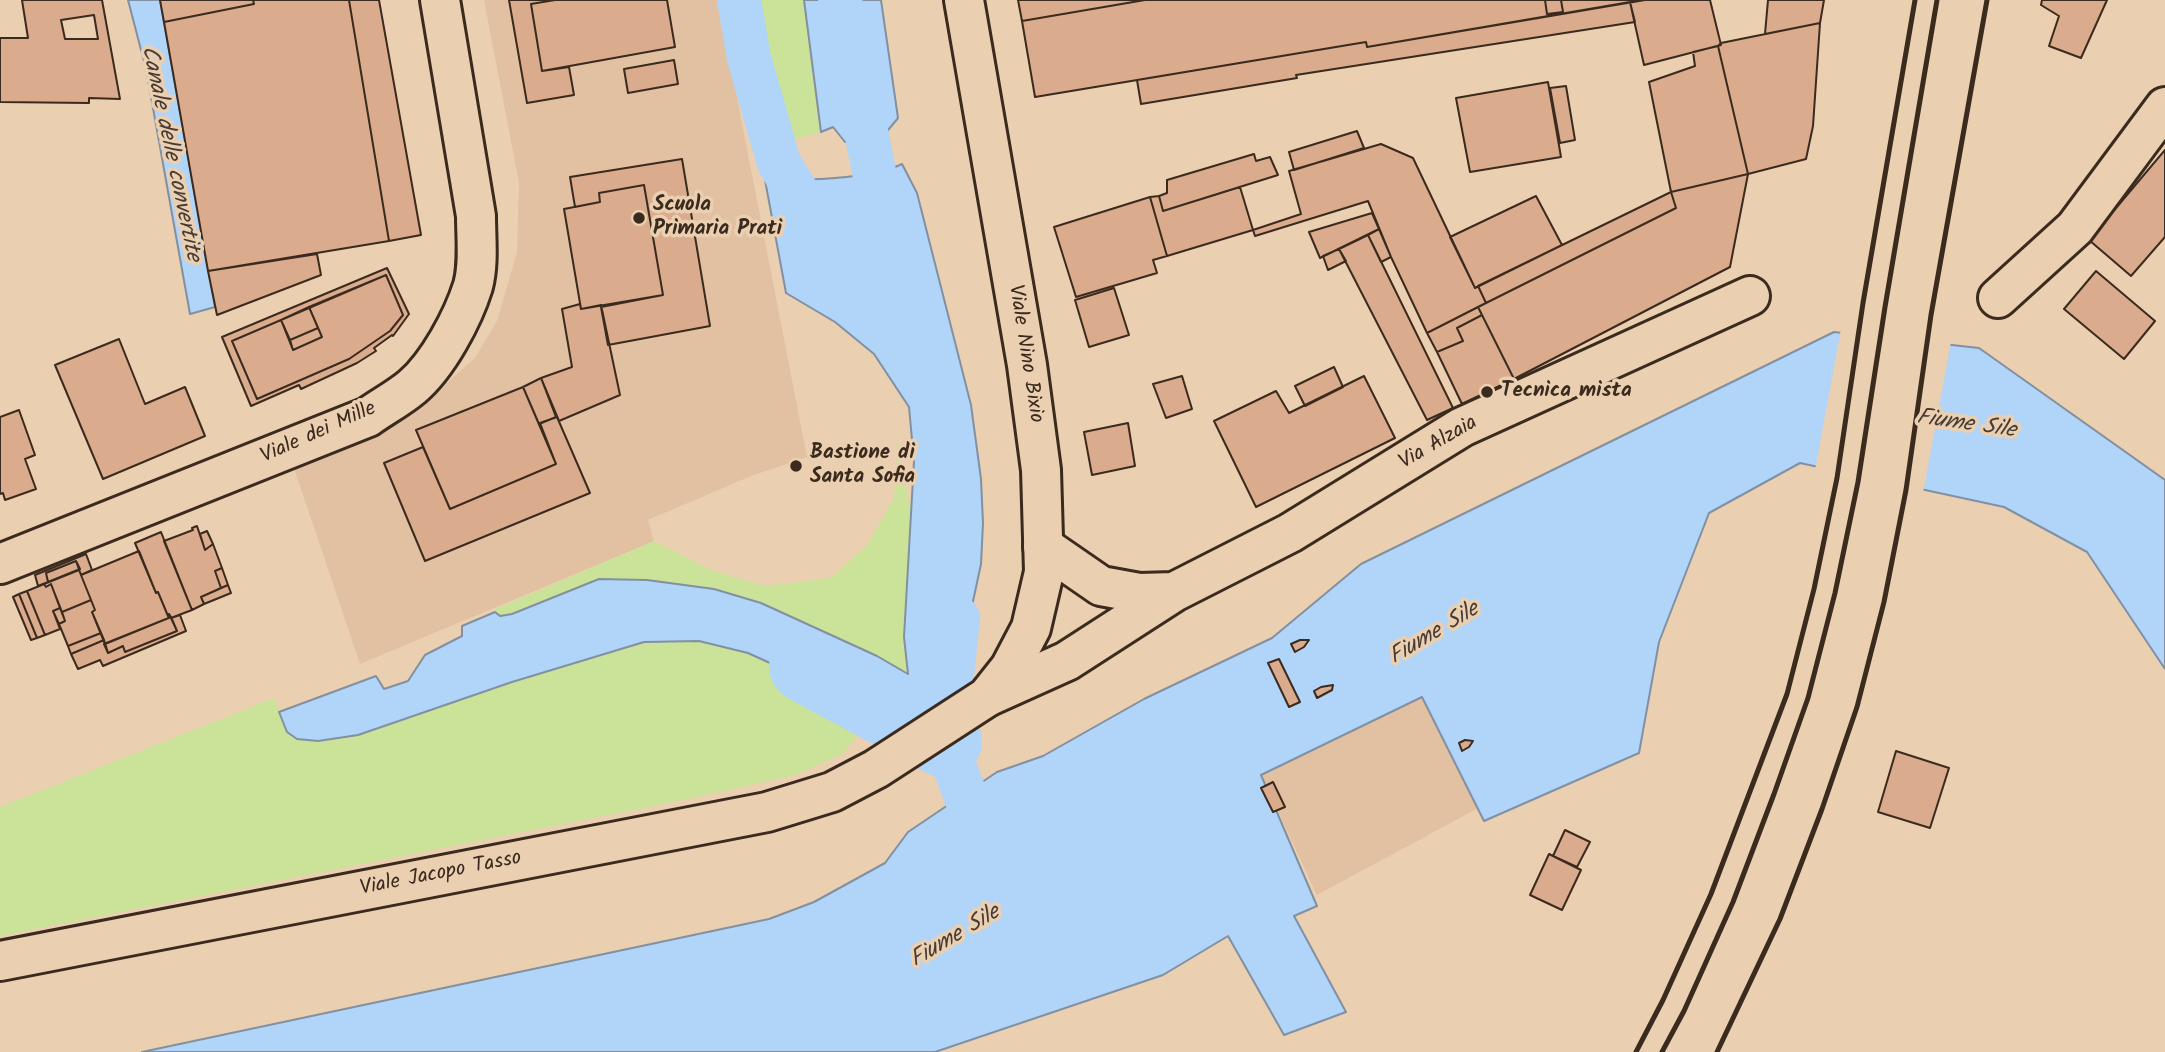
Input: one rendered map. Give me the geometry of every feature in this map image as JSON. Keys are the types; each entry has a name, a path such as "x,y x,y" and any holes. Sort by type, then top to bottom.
{"street":[{"name":"Viale dei Mille","path":"0,564 368,417 412,387 435,360 457,321 473,284 477,249 476,216 440,0"},
{"name":"Viale Nino Bixio","path":"964,0 1027,365 1041,470 1044,572 1031,628 1010,668 987,697"},
{"path":"1998,298 2075,228 2165,107"},
{"name":"Via Alzaia","path":"987,697 1067,662 1174,592 1290,533 1462,428 1750,296"},
{"name":"Via Alzaia","path":"1043,546 1101,586 1139,593 1174,592"},
{"name":"Viale Jacopo Tasso","path":"0,961 767,812 832,792 876,769 987,697"}],"shaded area":[{"path":"484,0 718,0 807,457 751,476 648,520 654,541 360,664 294,468 379,433 431,397 475,358 497,321 517,252 519,183"},
{"path":"1427,695 1482,806 1317,895 1261,775"}],"green space":[{"path":"754,0 804,0 821,132 788,141"},
{"path":"897,437 911,513 904,637 908,675 877,656 761,603 714,589 647,580 600,579 512,614 500,616 493,610 654,541 711,570 765,586 831,578 867,545 894,498"},
{"path":"699,641 748,653 825,688 873,718 842,754 795,775 688,799 0,936 0,807 274,698 287,732 297,739 318,741 358,735 512,682 644,642"}],"water":[{"name":"Canale delle convertite","path":"128,0 160,0 215,307 190,314 146,69"},
{"path":"722,0 754,0 788,141 788,154 766,155 761,127 744,114"},
{"path":"804,0 881,0 898,118 884,135 845,142 833,127 821,132"},
{"path":"902,164 917,193 971,405 981,479 981,564 960,662 964,671 889,717 873,718 825,688 748,653 699,641 644,642 512,682 358,735 318,741 297,739 287,732 279,712 376,676 384,689 408,681 425,655 462,636 462,626 495,612 500,616 512,614 599,579 647,580 714,589 761,603 877,656 908,674 904,637 914,461 909,407 874,354 835,322 786,293 765,180 854,176"},
{"name":"Fiume Sile","path":"1834,332 1979,348 2165,480 2165,669 2087,552 2004,507 1800,463 1709,513 1659,642 1639,753 1484,821 1422,697 1261,775 1317,906 1294,916 1346,1012 1284,1035 1228,936 1163,975 935,1052 142,1052 769,919 814,902 885,863 908,832 997,772 1043,756 1144,699 1272,638 1361,564"}],"pier":[{"path":"1841,329 1951,342 1923,493 1815,470"}],"building":[{"path":"22,0 102,0 120,99 89,98 89,103 0,102 0,38 28,38","holes":["94,15 98,39 65,39 61,20"]},
{"path":"160,0 253,0 254,4 164,22"},
{"path":"253,0 349,0 389,241 208,271 164,22 254,4"},
{"path":"349,0 379,0 421,235 389,241"},
{"path":"509,0 555,0 531,4 542,71 569,67 574,95 527,103"},
{"path":"555,0 667,0 675,47 542,71 531,4"},
{"path":"1018,0 1145,0 1022,21"},
{"path":"1145,0 1545,0 1547,14 1563,12 1561,0 1645,0 1367,47 1366,42 1035,97 1022,21"},
{"path":"1545,0 1561,0 1563,12 1547,14"},
{"path":"1710,0 1721,45 1644,65 1630,2"},
{"path":"1768,0 1824,0 1820,23 1765,34"},
{"path":"2042,0 2107,0 2081,58 2049,46 2059,16 2041,5"},
{"path":"1630,2 1635,22 1296,75 1297,78 1141,104 1137,80 1366,42 1367,47"},
{"path":"1820,23 1813,126 1806,159 1748,174 1718,46 1721,43"},
{"path":"1718,46 1748,174 1671,192 1649,82 1695,66 1693,52"},
{"path":"674,60 678,84 628,93 624,69"},
{"path":"1548,82 1561,157 1470,172 1456,98"},
{"path":"1566,86 1575,140 1560,143 1550,88"},
{"path":"1357,131 1364,148 1294,170 1289,152"},
{"path":"1381,144 1413,158 1475,288 1478,286 1486,303 1427,333 1368,201 1255,236 1253,230 1301,214 1289,171"},
{"path":"2165,150 2165,237 2131,276 2089,240"},
{"path":"1254,154 1256,161 1270,157 1278,175 1163,211 1159,196 1167,193 1167,180"},
{"path":"682,159 710,326 608,345 601,307 663,295 644,185 599,193 600,202 575,207 570,177"},
{"path":"1748,174 1730,267 1514,379 1478,307 1676,208 1671,192"},
{"path":"644,185 663,295 581,309 564,209 600,202 599,193"},
{"path":"1240,187 1253,230 1167,256 1150,197 1159,196 1163,211"},
{"path":"1671,192 1676,208 1486,303 1478,286"},
{"path":"1536,196 1562,245 1475,288 1450,237"},
{"path":"1150,197 1167,256 1153,260 1157,273 1076,297 1054,227"},
{"path":"1372,213 1379,229 1320,258 1309,232"},
{"path":"1379,229 1391,257 1381,262 1368,235"},
{"path":"1368,235 1453,408 1427,420 1339,249"},
{"path":"1339,249 1346,261 1328,270 1323,256"},
{"path":"317,254 321,275 217,315 208,271"},
{"path":"387,268 409,314 393,336 357,363 301,389 299,385 251,406 222,337","holes":["386,275 403,315 390,331 349,359 257,399 232,341"]},
{"path":"2096,271 2155,321 2124,359 2064,309"},
{"path":"386,275 403,315 390,331 349,359 257,399 232,341 281,320 293,350 322,337 309,307"},
{"path":"1114,288 1129,335 1089,347 1075,300"},
{"path":"580,304 581,309 601,305 620,395 559,421 541,378 572,367 562,309"},
{"path":"309,307 318,328 290,340 281,320"},
{"path":"1478,307 1482,315 1457,328 1463,341 1437,352 1427,333"},
{"path":"1482,315 1514,379 1462,404 1437,352 1463,341 1457,328"},
{"path":"318,328 322,337 293,350 290,340"},
{"path":"119,339 145,404 185,387 205,436 103,479 55,365"},
{"path":"1334,367 1343,387 1305,406 1295,386"},
{"path":"1182,376 1192,409 1166,418 1153,384"},
{"path":"1364,376 1395,438 1256,507 1214,421 1276,391 1289,413"},
{"path":"541,378 556,417 539,424 523,387"},
{"path":"523,387 556,464 450,509 416,430"},
{"path":"19,410 35,455 25,459 36,489 5,500 3,493 0,494 0,417"},
{"path":"557,417 590,493 425,561 384,463 423,447 450,509 556,464 540,423"},
{"path":"1128,423 1135,466 1092,475 1084,432"},
{"path":"197,526 205,550 213,544 222,568 215,571 221,588 201,597 204,604 192,610 164,541"},
{"path":"207,531 213,544 205,550 200,534"},
{"path":"161,532 192,610 171,618 158,592 156,593 135,543"},
{"path":"139,551 156,593 158,592 168,616 169,614 171,617 105,644 81,575"},
{"path":"86,554 92,570 81,575 76,561 46,573 48,582 38,586 35,575"},
{"path":"76,561 80,569 48,582 46,573"},
{"path":"222,568 228,585 221,588 215,571"},
{"path":"79,570 91,600 62,612 51,584 46,587 44,584"},
{"path":"44,584 46,587 51,584 60,608 53,611 60,629 45,635 27,591"},
{"path":"228,585 231,593 204,604 201,597"},
{"path":"27,591 45,635 37,638 19,594"},
{"path":"19,594 37,638 31,640 13,597"},
{"path":"91,600 95,610 92,612 101,633 68,646 59,624 65,621 62,612"},
{"path":"60,608 65,621 59,624 53,611"},
{"path":"180,615 186,631 103,666 100,660 78,669 71,654 104,640 108,653 123,646 125,652 177,631 171,618"},
{"path":"171,617 177,631 125,652 123,646 108,653 104,644"},
{"path":"101,633 104,640 71,654 68,646"},
{"path":"1309,640 1295,652 1291,644"},
{"path":"1279,659 1300,702 1289,707 1268,663"},
{"path":"1333,685 1332,690 1317,698 1314,691"},
{"path":"1465,740 1473,741 1462,751 1459,743"},
{"path":"1896,751 1949,768 1930,828 1878,812"},
{"path":"1273,782 1285,807 1273,812 1261,788"},
{"path":"1565,830 1590,842 1577,867 1553,856"},
{"path":"1549,854 1581,870 1562,910 1530,895"}],"waterway":[{"path":"739,0 749,58 779,163 820,230"},
{"path":"840,0 886,232"},
{"path":"958,618 945,741 985,848"},
{"path":"806,666 945,741"}],"railway":[{"path":"1636,1052 1711,894 1787,694 1814,589 1837,478 1863,303 1915,0"},
{"path":"1662,1052 1684,1011 1733,902 1808,698 1835,593 1858,482 1937,0"},
{"path":"1717,1052 1780,919 1822,809 1857,707 1884,602 1906,490 1931,315 1987,0"}],"place":[{"name":"Scuola Primaria Prati","path":"639,218"},
{"name":"Tecnica mista","path":"1487,392"},
{"name":"Bastione di Santa Sofia","path":"796,466"}]}
